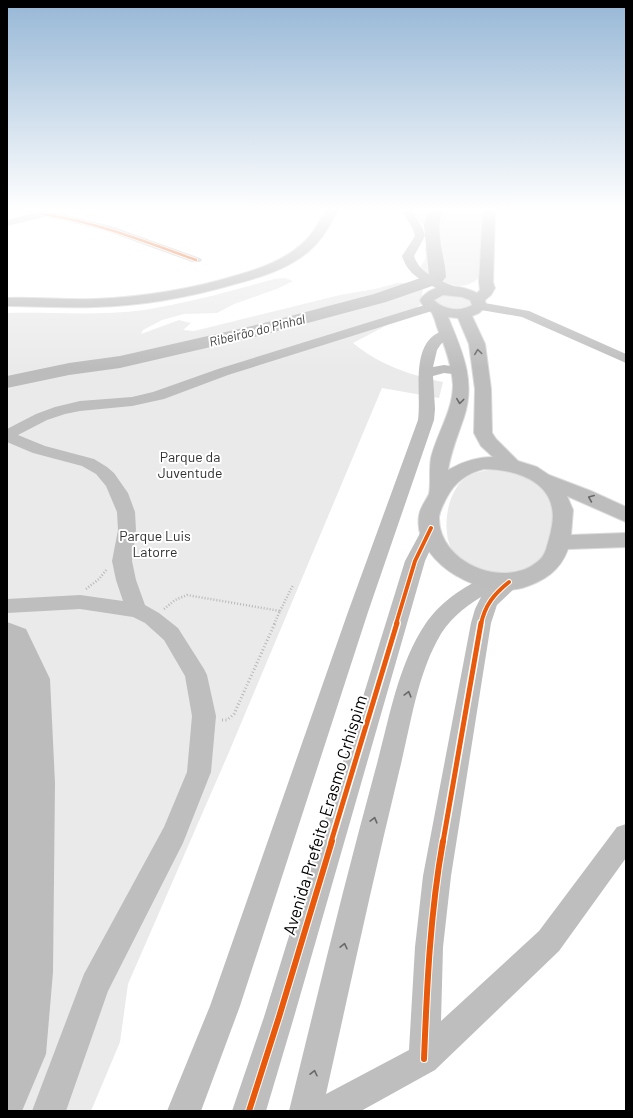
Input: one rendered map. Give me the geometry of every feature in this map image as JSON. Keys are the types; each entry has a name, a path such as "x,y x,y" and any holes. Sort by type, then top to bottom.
{"main road":[{"path":"7,297 107,295 156,290 214,279 258,263"},
{"path":"7,302 95,303 150,299 212,287 249,276 281,263"},
{"path":"428,291 445,313 470,312 487,292 487,263"},
{"path":"456,291 486,282"},
{"path":"428,291 456,291 472,295 478,302"},
{"path":"428,291 452,346 454,370 461,387 459,409 442,453 438,468 439,492"},
{"path":"463,313 477,344 483,389 483,433 488,442 510,464"},
{"path":"544,480 555,493 562,509 560,542 554,557 546,568 528,578 501,581 476,577 461,569 445,557 435,542 429,517 439,492 445,482 457,472 470,466 484,463 510,464 532,472 544,480 584,495 626,515"},
{"path":"560,542 625,540"}],"street":[{"path":"400,263 428,291"},
{"path":"410,263 428,291"},
{"path":"7,436 36,419 60,410 80,406 125,403 148,399 174,391 221,372 326,341 428,291"},
{"path":"478,302 525,314 626,358"},
{"path":"184,1111 225,1006 358,612 426,420 428,409 427,364 435,341 446,334"},
{"path":"427,364 439,369 454,370"},
{"path":"7,436 20,443 43,451 83,460 96,467 108,479 121,496 126,508 127,529 122,558 124,578 145,614 171,634 196,675 204,716 199,772 197,779 174,834 95,985 49,1111"},
{"name":"Avenida Prefeito Erasmo Crhispim","path":"249,1111 284,1002 415,561 431,528"},
{"path":"424,1059 429,947 437,876 480,623 485,606 501,581"},
{"path":"306,1111 368,845 417,660 433,629 449,608 466,596 501,581"},
{"path":"7,606 80,602 145,614"},
{"path":"328,1111 424,1059 549,941 626,836"}],"path":[{"path":"56,603 83,590 99,579 123,551"},
{"path":"204,723 227,720 234,714 292,585"},
{"path":"145,614 187,594 280,611"}],"green space":[{"path":"423,263 480,263 479,278 472,283 457,286 442,282 420,271"},
{"name":"Parque Luis Latorre","path":"285,278 293,281 279,288 234,304 217,313 184,314 162,320 143,330 141,334 179,320 191,323 183,330 194,331 340,295 375,289 397,283 411,283 423,288 421,304 410,313 353,343 363,351 396,368 443,382 439,398 382,388 229,752 128,984 120,1042 91,1111 7,1111 7,313 93,313 144,310 193,300 274,279"},
{"path":"444,294 461,294 472,301 471,305 458,310 450,309 437,304 435,300 437,296"},
{"path":"490,470 514,473 531,479 544,490 550,500 554,524 549,547 543,557 535,565 529,568 509,573 494,572 469,565 456,556 452,550 449,542 446,522 453,493 458,485 467,477"}],"shaded area":[{"path":"7,622 26,629 50,679 55,783 53,972 46,1054 22,1111 7,1111"}],"waterway":[{"name":"Ribeirão do Pinhal","path":"7,382 69,369 120,362 263,329 380,298 435,279 438,277 437,263"}],"cycle path":[{"path":"249,1111 279,1017 415,561 431,528"},
{"path":"424,1059 429,947 437,876 481,623 487,604 509,582"}],"park label":[{"name":"Parque da Juventude","path":"190,466"}]}
